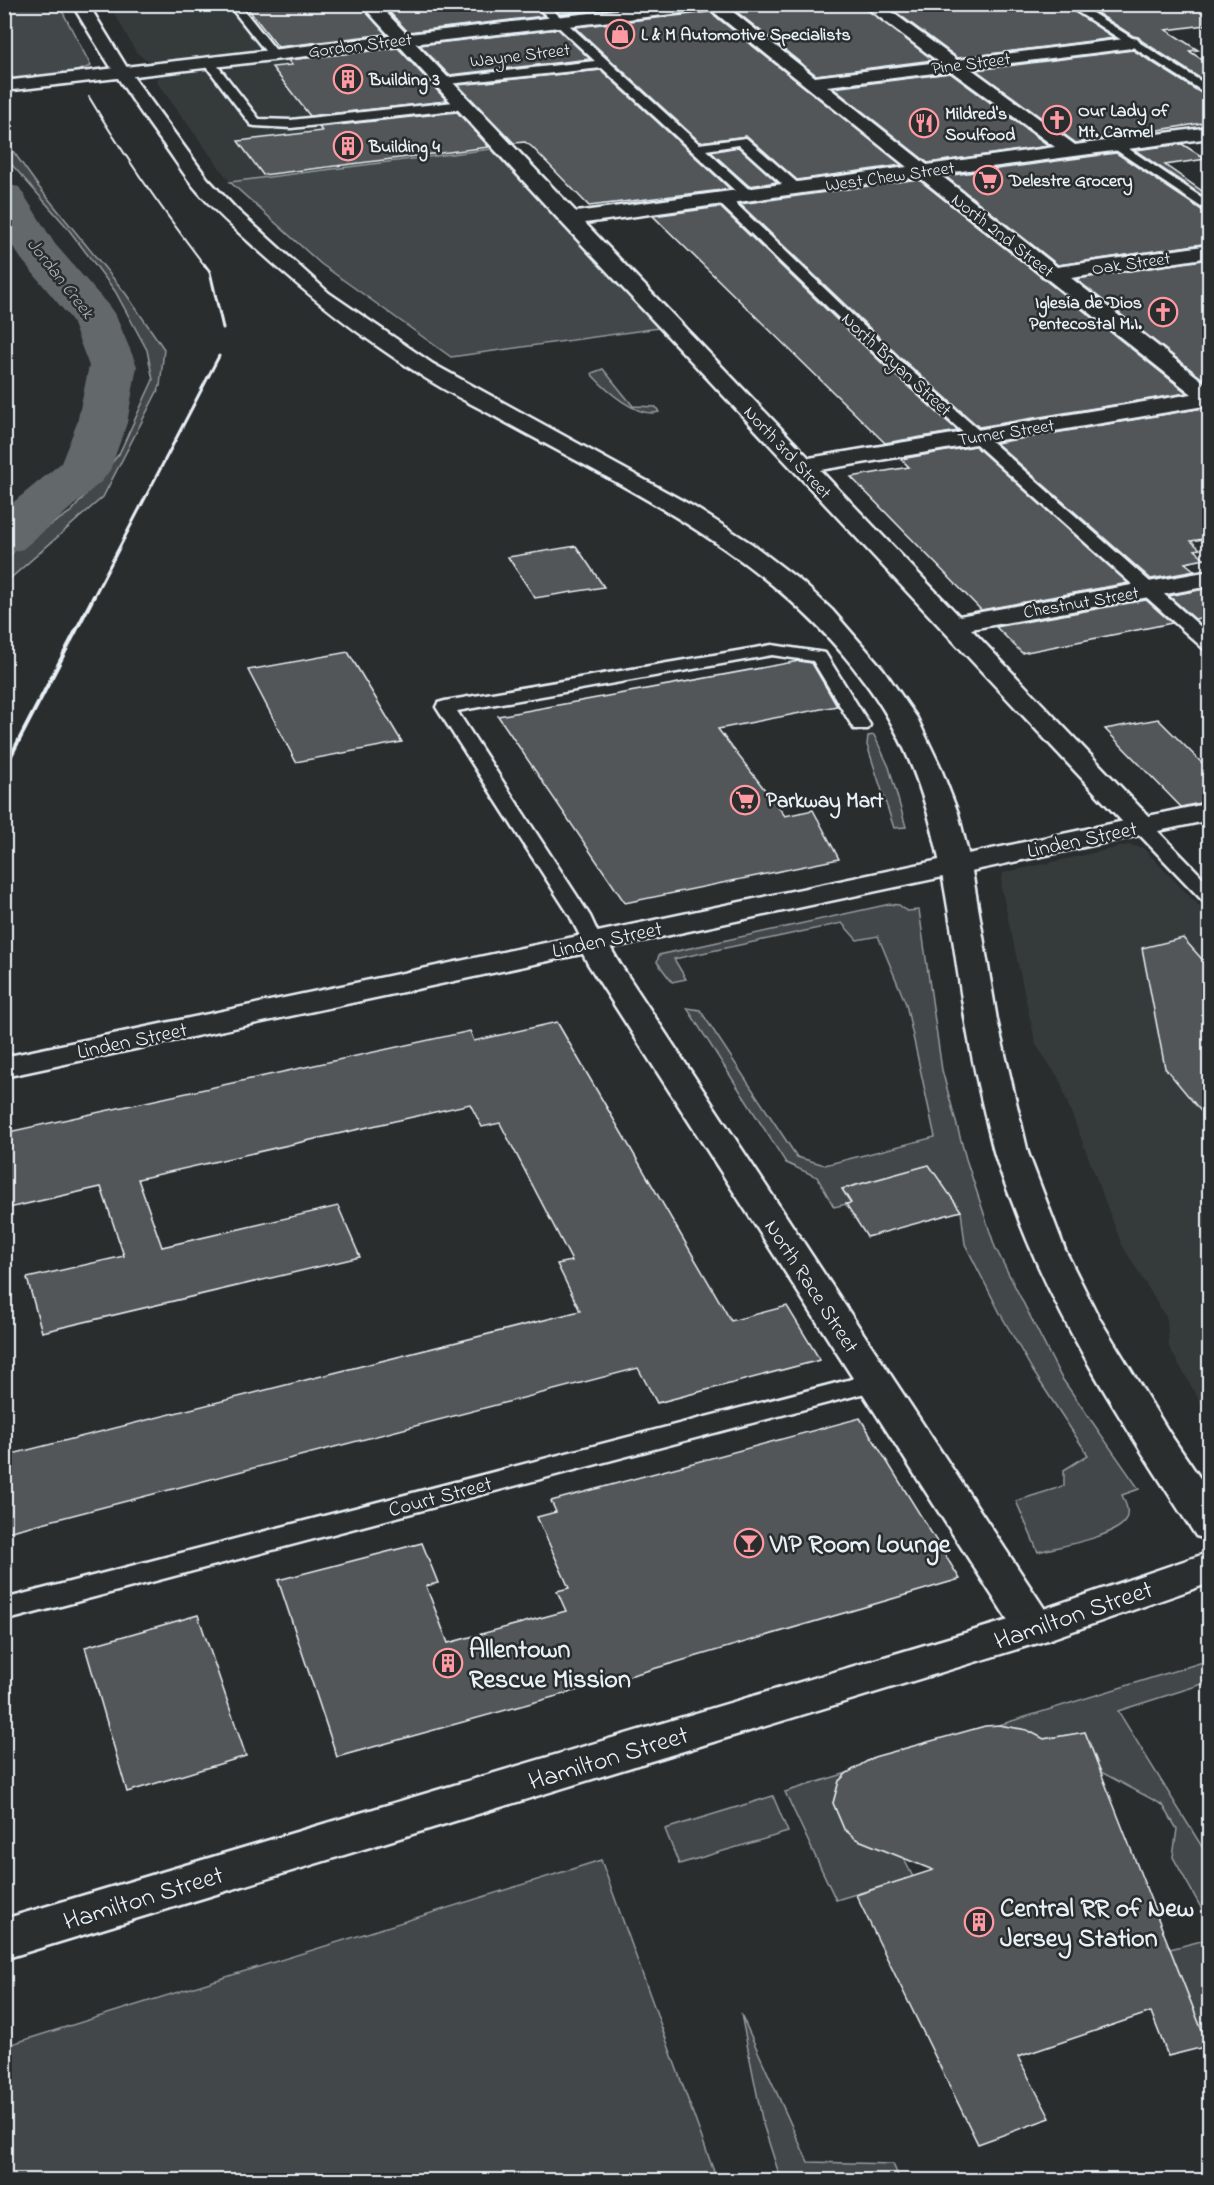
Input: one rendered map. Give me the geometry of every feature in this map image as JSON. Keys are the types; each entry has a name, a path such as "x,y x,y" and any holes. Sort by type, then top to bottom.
{"street":[{"path":"80,4 121,72 200,182 229,213 322,297 425,369 684,512 743,549 794,588 823,615 874,675 903,718 925,764 944,813 956,866 981,1020 1011,1153 1047,1250 1081,1319 1156,1444 1209,1525"},
{"name":"North 3rd Street","path":"369,4 1142,826"},
{"path":"870,4 1001,102 1072,151"},
{"name":"Gordon Street","path":"10,85 713,5"},
{"name":"North 2nd Street","path":"713,5 1209,398"},
{"name":"Pine Street","path":"810,83 1132,43"},
{"name":"West Chew Street","path":"569,219 1209,132"},
{"name":"Oak Street","path":"1053,274 1209,251"},
{"name":"Turner Street","path":"802,465 1209,398"},
{"name":"Chestnut Street","path":"953,625 1209,578"},
{"name":"Linden Street","path":"4,1067 1209,812"},
{"name":"North Race Street","path":"592,942 604,964 1035,1628"},
{"name":"Hamilton Street","path":"4,1939 1035,1628 1209,1567"}],"lane":[{"path":"233,4 274,55"},
{"path":"539,4 748,195"},
{"path":"1070,4 1209,93"},
{"path":"209,62 255,122 291,124 463,105"},
{"name":"Wayne Street","path":"442,82 603,64"},
{"path":"696,148 742,141 796,189"},
{"path":"1117,145 1209,209"},
{"name":"North Bryan Street","path":"722,198 893,362 1209,645"},
{"path":"592,942 580,916 445,706 772,650 819,657 861,725"},
{"name":"North 3rd Street","path":"1142,826 1209,897"},
{"name":"Court Street","path":"4,1610 875,1382"}],"shaded area":[{"path":"4,5 59,5 91,66 74,72 13,79 12,76 5,77"},
{"path":"110,5 244,5 280,49 164,62 146,60 136,52"},
{"path":"391,48 399,50 491,149 230,182 156,81 160,75 180,72"},
{"path":"5,140 38,186 126,294 164,349 160,386 103,497 5,583 5,562 17,547 72,511 119,454 153,380 147,350 115,291 66,226 5,157"},
{"path":"491,149 659,328 451,357 321,264 230,182"},
{"path":"603,369 633,406 656,407 659,412 651,413 632,407 606,389 592,373"},
{"path":"874,735 889,767 906,827 894,828 867,745 868,736"},
{"path":"1129,845 1143,848 1209,916 1209,1417 1169,1347 1167,1319 1122,1245 1064,1094 1062,1083 1036,1045 1001,887 1003,873"},
{"path":"890,904 899,905 907,911 919,910 942,1070 966,1159 995,1247 1061,1377 1139,1489 1122,1495 1127,1511 1125,1521 1119,1527 1098,1537 1038,1552 1016,1501 1064,1486 1064,1470 1088,1455 1033,1371 1001,1315 965,1244 961,1211 928,1165 842,1189 851,1203 834,1207 817,1177 786,1163 687,1008 700,1010 797,1157 825,1165 935,1137 906,1004 878,936 857,940 842,923 674,959 686,979 672,982 657,962 659,955"},
{"path":"1209,1662 1209,1682 1118,1711 1209,1858 1209,1922 1173,1857 1177,1829 1163,1805 1101,1772 1085,1732 1042,1739 1027,1730 999,1725"},
{"path":"847,1773 839,1781 833,1803 844,1829 899,1849 913,1877 836,1900 785,1792"},
{"path":"773,1796 788,1832 679,1864 665,1829"},
{"path":"601,1860 717,2180 5,2180 5,2046"},
{"path":"1210,1939 1209,2056 1208,2046 1170,1949"},
{"path":"741,2014 808,2162 893,2164 900,2180 781,2180 763,2124"}],"building":[{"path":"244,4 359,4 386,34 278,47"},
{"path":"382,4 532,4 544,16 408,32"},
{"path":"550,4 644,4 560,14"},
{"path":"727,4 860,4 933,60 816,75"},
{"path":"885,4 1063,4 1114,38 958,58"},
{"path":"1083,4 1204,4 1205,25 1166,30 1198,50 1189,51 1209,64 1209,84 1138,37"},
{"path":"710,12 902,165 797,180 747,136 700,142 575,27"},
{"path":"558,29 590,59 449,75 420,45"},
{"name":"Building 3","path":"398,48 447,101 310,116 272,67 292,65 288,60"},
{"path":"1133,50 1209,98 1209,122 1076,143 976,70"},
{"path":"601,70 730,189 589,206 532,147 525,142 514,143 458,85"},
{"path":"950,73 1049,146 928,163 833,88"},
{"name":"Building 4","path":"457,112 489,147 263,175 238,141 322,131 319,127"},
{"path":"1182,144 1206,159 1165,165 1209,196 1209,200 1135,150"},
{"path":"738,147 777,182 749,186 711,152"},
{"path":"1116,153 1209,215 1209,243 1058,265 945,176"},
{"path":"918,179 1187,393 979,427 900,357 740,204"},
{"path":"720,207 886,367 958,431 885,443 653,216"},
{"path":"1209,259 1209,384 1076,279"},
{"path":"1209,407 1209,538 1191,541 1200,549 1195,550 1205,559 1185,563 1195,571 1151,579 996,443"},
{"path":"975,446 1128,583 981,610 851,477 909,467 901,459"},
{"path":"576,546 604,587 535,598 508,557"},
{"path":"1209,588 1209,616 1195,619 1169,596"},
{"path":"1146,600 1172,623 1022,653 996,627"},
{"path":"348,652 402,742 296,762 248,670"},
{"path":"799,661 812,663 837,706 718,729 785,816 813,810 839,859 625,903 498,716"},
{"path":"1158,719 1209,770 1209,801 1181,807 1105,729"},
{"path":"1183,938 1209,967 1209,1121 1165,1068 1142,948"},
{"path":"557,1022 731,1321 787,1306 820,1360 657,1403 638,1368 4,1533 4,1456 580,1311 557,1264 572,1261 500,1123 482,1127 470,1104 138,1179 162,1247 338,1206 360,1257 42,1332 27,1278 124,1256 101,1187 4,1209 4,1133 470,1031 474,1041"},
{"path":"929,1165 961,1211 867,1237 846,1204 851,1203 842,1189"},
{"path":"860,1418 960,1579 636,1674 337,1757 278,1580 422,1543 438,1583 426,1586 448,1643 566,1611 557,1591 569,1588 537,1517 556,1512 551,1501"},
{"path":"198,1615 246,1756 127,1792 85,1647"},
{"name":"Central RR of New Jersey Station","path":"999,1725 1027,1730 1044,1739 1085,1732 1208,2046 1168,2056 1151,2012 1018,2057 1050,2118 978,2144 856,1895 933,1870 856,1839 844,1829 833,1803 839,1781 847,1773 874,1757 985,1726"}],"waterway":[{"name":"Jordan Creek","path":"4,196 37,251 93,316 113,366 102,423 84,470 4,538"}],"railway":[{"path":"89,97 144,183 205,266"},
{"path":"204,264 210,272 223,328"},
{"path":"93,598 219,356"},
{"path":"4,769 94,596"}],"place":[{"name":"L & M Automotive Specialists","path":"620,34"},
{"name":"Building 3","path":"348,79"},
{"name":"Our Lady of Mt. Carmel","path":"1057,120"},
{"name":"Mildred's Soulfood","path":"924,123"},
{"name":"Building 4","path":"348,146"},
{"name":"Delestre Grocery","path":"988,180"},
{"name":"Iglesia de Dios Pentecostal M.I.","path":"1163,312"},
{"name":"Parkway Mart","path":"745,800"},
{"name":"VIP Room Lounge","path":"749,1543"},
{"name":"Allentown Rescue Mission","path":"448,1663"},
{"name":"Central RR of New Jersey Station","path":"979,1922"}]}
